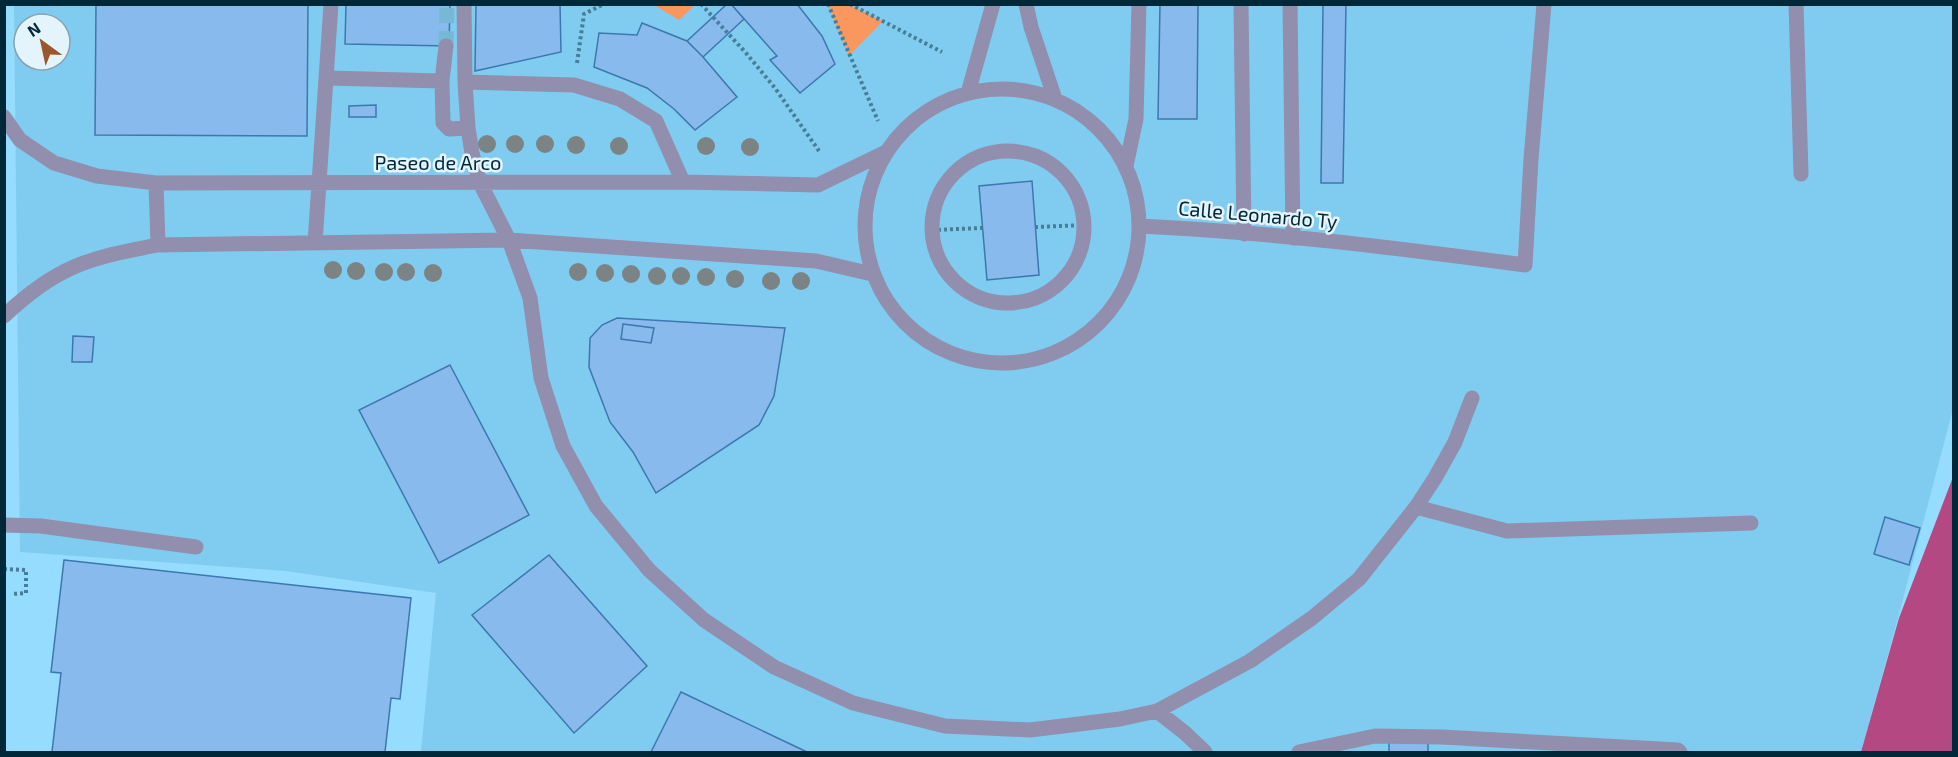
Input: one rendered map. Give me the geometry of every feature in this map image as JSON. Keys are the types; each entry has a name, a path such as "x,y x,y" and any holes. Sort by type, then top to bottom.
{"street":[{"path":"315,243 331,4"},
{"path":"464,4 468,128 480,183 509,240 530,298 541,378 563,446 596,506 649,570 704,620 774,666 853,703 945,726 1030,730 1120,719 1157,711 1250,661 1312,618 1359,579 1416,507 1455,442 1472,398"},
{"path":"968,93 993,4"},
{"path":"1026,4 1031,27 1055,99"},
{"path":"1126,166 1136,119 1139,4"},
{"path":"1241,4 1244,234"},
{"path":"1290,4 1293,238"},
{"name":"Calle Leonardo Ty","path":"1140,226 1372,245 1525,265 1544,4"},
{"path":"1796,4 1801,174"},
{"path":"446,46 442,81 443,123 449,129 468,128"},
{"path":"327,78 442,81"},
{"path":"465,82 574,85 620,99 656,121 683,182"},
{"path":"997,89 1027,91 1055,99 1089,119 1110,141 1126,166 1138,204 1140,226 1130,274 1119,297 1103,318 1063,349 1039,358 1013,363 988,363 962,358 939,349 917,335 898,318 883,297 872,274 866,254 865,211 876,171 886,152 902,131 921,115 943,102 968,93 997,89"},
{"name":"Paseo de Arco","path":"4,117 20,140 54,163 97,176 156,183 683,182 818,185 886,152"},
{"path":"1008,151 1027,154 1046,161 1061,173 1073,188 1081,206 1084,225 1082,244 1075,265 1062,282 1044,294 1024,302 1003,304 982,299 963,289 949,276 939,260 933,243 932,230 935,205 943,188 955,173 970,161 988,154 1008,151"},
{"path":"156,183 158,245"},
{"path":"4,316 46,280 71,267 109,254 158,245 509,240 816,261 872,274"},
{"path":"1416,507 1507,531 1751,523"},
{"path":"4,525 41,526 196,547"},
{"path":"1157,711 1185,733 1205,753"},
{"path":"1299,753 1375,736 1441,745 1678,750 1680,753"}],"path":[{"path":"574,85 584,14 604,4"},
{"path":"701,4 775,88 819,151"},
{"path":"828,4 878,121"},
{"path":"850,4 942,52"},
{"path":"1035,227 1084,225"},
{"path":"932,230 983,228"},
{"path":"4,569 26,570 26,593 12,594"}],"shaded area":[{"path":"14,5 1953,5 1953,409 1861,752 421,752 436,593 286,571 20,552 15,72 72,72 72,12 14,12"},
{"path":"654,5 695,5 679,20"},
{"path":"828,5 850,5 883,21 849,56"},
{"path":"1953,477 1953,752 1861,752 1899,618"}],"building":[{"path":"96,4 308,4 307,136 95,135"},
{"path":"346,4 450,4 449,46 345,44"},
{"path":"476,4 560,4 561,52 475,71"},
{"path":"727,4 731,4 744,19 703,57 687,41"},
{"path":"731,4 797,4 822,36 835,64 800,93 770,60 777,56"},
{"path":"1160,4 1198,4 1197,119 1158,119"},
{"path":"1323,4 1346,4 1343,183 1321,183"},
{"path":"642,23 687,41 737,97 695,130 674,109 647,88 594,67 599,33 637,35"},
{"path":"376,105 376,117 349,117 349,106"},
{"path":"1032,181 1039,275 987,280 979,186"},
{"path":"617,318 785,328 774,396 759,425 656,493 633,452 610,422 589,367 590,338 602,325"},
{"path":"623,324 654,328 651,343 621,339"},
{"path":"73,336 94,337 92,362 72,362"},
{"path":"450,365 529,515 439,563 359,410"},
{"path":"1885,517 1920,528 1909,565 1874,554"},
{"path":"549,555 647,666 574,733 472,615"},
{"path":"64,560 411,598 400,699 391,698 385,752 52,752 61,673 51,672"},
{"path":"681,692 807,752 651,752"},
{"path":"1389,742 1428,742 1428,752 1389,752"}],"tunnel":[{"path":"446,46 447,4"}]}
